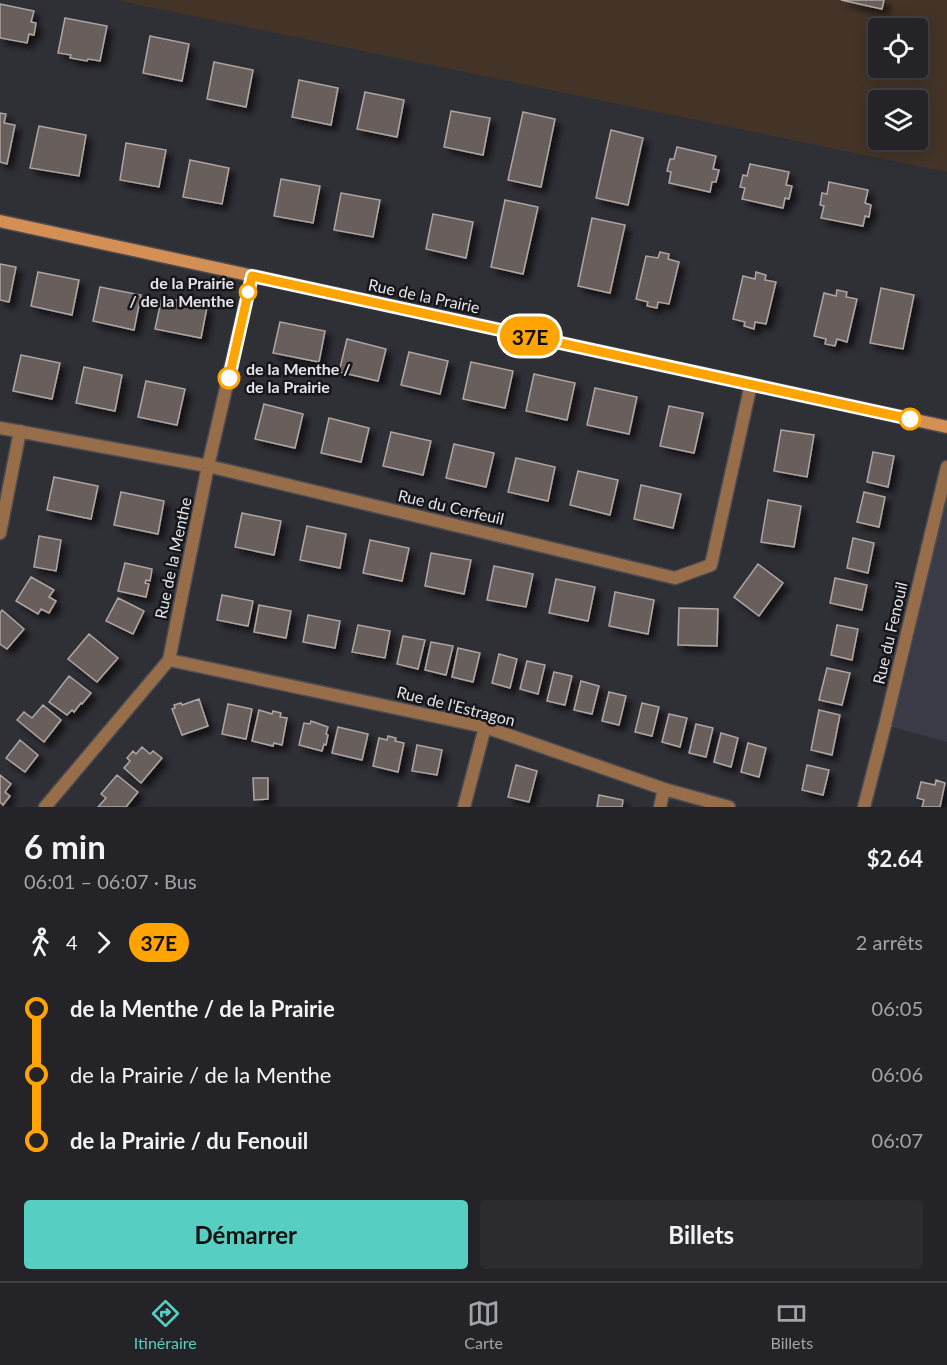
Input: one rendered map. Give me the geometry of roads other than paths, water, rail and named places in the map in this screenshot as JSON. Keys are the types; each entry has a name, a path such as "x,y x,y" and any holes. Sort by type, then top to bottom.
{"street":[{"name":"Rue de la Prairie","path":"0,221 947,427"},
{"name":"Rue de la Menthe","path":"45,807 169,660 208,466 252,276"},
{"name":"Rue du Cerfeuil","path":"0,428 208,466 675,578 711,565 751,384"},
{"path":"0,533 20,431"},
{"name":"Rue du Fenouil","path":"864,807 947,467"},
{"name":"Rue de l'Estragon","path":"169,660 485,727 664,789 729,807"},
{"path":"464,807 485,727"},
{"path":"660,807 664,789"}],"place":[{"name":"de la Prairie / de la Menthe","path":"248,292"},
{"name":"de la Menthe / de la Prairie","path":"229,378"}]}
